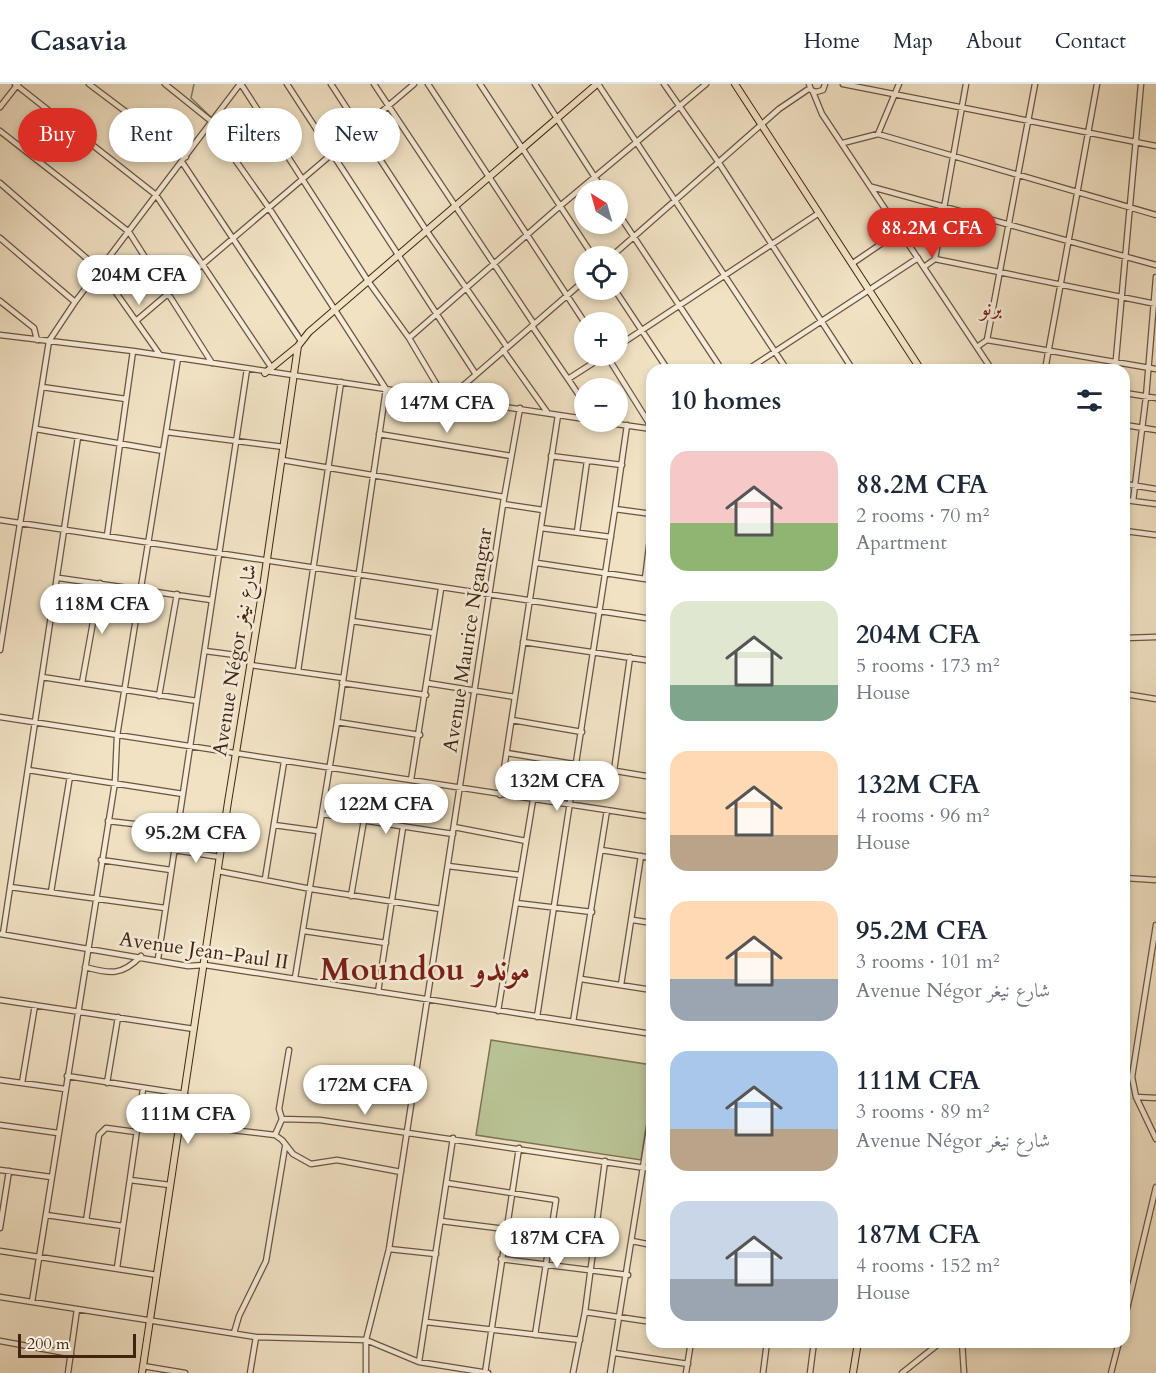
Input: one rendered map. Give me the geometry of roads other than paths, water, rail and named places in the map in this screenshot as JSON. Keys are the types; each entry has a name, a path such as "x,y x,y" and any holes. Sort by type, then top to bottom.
{"main road":[{"path":"264,373 398,254 597,84"},
{"path":"735,84 870,289 916,364"},
{"name":"Avenue Négor شارع نيغر","path":"143,1369 299,344"},
{"path":"853,1373 857,1348"}],"street":[{"path":"89,84 121,108"},
{"path":"165,84 206,120"},
{"path":"222,108 241,84 368,281 409,338 447,398"},
{"path":"287,84 314,124"},
{"path":"331,84 347,108"},
{"path":"374,84 574,388"},
{"path":"390,107 414,84"},
{"path":"428,84 578,312"},
{"path":"480,84 586,246"},
{"path":"535,84 596,180"},
{"path":"597,84 638,141 783,364"},
{"path":"664,84 719,163 849,364"},
{"path":"409,338 560,206 706,84"},
{"path":"810,88 820,92 825,84"},
{"path":"843,84 1156,146"},
{"path":"878,134 899,84"},
{"path":"924,267 935,259 966,84"},
{"path":"987,340 1035,84"},
{"path":"1046,364 1060,285 1071,240 1087,133 1097,84"},
{"path":"1116,362 1141,84"},
{"path":"0,107 17,85 156,195 271,367"},
{"path":"624,246 761,124 810,88"},
{"path":"810,88 822,114 854,158 988,364"},
{"path":"194,145 206,128"},
{"path":"0,131 129,232 212,363"},
{"path":"843,143 878,134 1156,215"},
{"path":"0,650 49,341 75,302 182,162 234,239 299,344"},
{"path":"237,162 387,389 311,889 295,978"},
{"path":"136,321 323,162"},
{"path":"339,162 476,373"},
{"path":"382,162 547,412"},
{"path":"0,183 100,270 160,355"},
{"path":"872,187 1156,265"},
{"path":"628,340 819,213"},
{"path":"628,228 718,364"},
{"path":"853,263 900,231"},
{"path":"0,238 75,302"},
{"path":"755,364 918,258"},
{"path":"935,259 1155,304"},
{"path":"1133,501 1146,397 1156,277"},
{"path":"447,398 574,289"},
{"path":"622,300 664,364"},
{"path":"0,301 34,328 37,340"},
{"path":"0,335 134,351 264,373 341,382 574,417"},
{"path":"977,347 987,340 1127,364"},
{"path":"106,536 134,351"},
{"path":"32,1302 79,1012 94,897 115,782 117,736 126,692 178,358"},
{"path":"1130,365 1156,369"},
{"path":"568,379 589,366"},
{"path":"612,366 646,419"},
{"path":"159,959 247,369"},
{"path":"298,671 341,382"},
{"path":"42,387 126,399"},
{"path":"1130,394 1156,398"},
{"name":"Avenue Maurice Ngangtar","path":"366,1373 366,1340 389,1249 504,497 520,408"},
{"path":"500,795 558,415"},
{"path":"628,425 646,427"},
{"path":"1130,426 1156,430"},
{"path":"36,429 163,451"},
{"path":"166,432 284,447"},
{"path":"537,1017 595,652 626,432"},
{"path":"380,434 511,456"},
{"path":"1,934 59,578 78,437"},
{"path":"551,456 622,465"},
{"path":"282,460 504,497"},
{"path":"577,532 587,461"},
{"path":"1130,485 1156,489"},
{"path":"1130,501 1156,504"},
{"path":"503,504 543,510"},
{"path":"615,508 646,513"},
{"path":"0,520 441,589 646,618"},
{"path":"541,528 611,537"},
{"path":"1130,532 1156,535"},
{"path":"537,563 645,579 646,571"},
{"path":"59,578 142,588 211,600"},
{"path":"82,683 100,583"},
{"path":"411,780 420,735 441,589"},
{"path":"159,696 177,594"},
{"path":"352,621 434,633"},
{"path":"1130,638 1156,637"},
{"path":"524,642 646,661"},
{"path":"205,651 251,657"},
{"path":"614,771 630,657"},
{"path":"250,665 298,671 426,695"},
{"path":"42,677 126,692 197,701"},
{"path":"427,682 515,697"},
{"path":"1130,695 1156,699"},
{"path":"0,717 190,748 646,816"},
{"path":"512,720 582,732"},
{"path":"337,722 420,735"},
{"path":"507,753 646,776"},
{"path":"265,879 284,762"},
{"path":"28,770 183,794"},
{"path":"51,891 70,776"},
{"path":"498,1011 532,800"},
{"path":"573,1022 607,810"},
{"path":"322,814 453,834"},
{"path":"108,820 177,829"},
{"path":"351,896 364,820"},
{"path":"274,825 318,831"},
{"path":"378,992 404,827"},
{"path":"454,827 526,841"},
{"path":"174,850 220,856"},
{"path":"601,850 646,857"},
{"path":"621,986 633,920 641,856"},
{"path":"101,860 171,870"},
{"path":"448,866 520,875"},
{"path":"218,871 351,896 441,909"},
{"path":"1130,878 1156,880"},
{"path":"10,886 165,908"},
{"path":"516,903 592,912"},
{"path":"633,920 646,922"},
{"path":"1156,925 1132,1077 1136,1097 1156,1139"},
{"path":"304,931 386,944"},
{"name":"Avenue Jean-Paul II","path":"1,934 159,959 188,966 205,965 295,978 646,1033"},
{"path":"85,967 116,973 130,968 141,956"},
{"path":"581,979 646,989"},
{"path":"0,1000 194,1029"},
{"path":"22,1083 34,1005"},
{"path":"107,1083 118,1017"},
{"path":"274,1135 282,1119 279,1109 289,1050"},
{"path":"67,1076 184,1094"},
{"path":"0,1080 65,1089"},
{"path":"117,1269 143,1089"},
{"path":"1136,1097 1156,1098"},
{"path":"282,1119 320,1120 644,1167"},
{"path":"180,1124 274,1135 282,1140 285,1147 311,1164 337,1161 400,1172"},
{"path":"0,1125 58,1133"},
{"path":"86,1221 99,1135 106,1128 136,1132"},
{"path":"419,1362 453,1138"},
{"path":"234,1333 239,1316 266,1261 285,1147"},
{"path":"0,1298 256,1337 366,1340 419,1362 486,1373 505,1229 519,1148"},
{"path":"610,1373 646,1157"},
{"path":"573,1373 585,1312 605,1161"},
{"path":"0,1170 51,1178"},
{"path":"0,1228 9,1171"},
{"path":"130,1180 170,1185"},
{"path":"447,1184 556,1200 535,1335"},
{"path":"1130,1296 1156,1187"},
{"path":"46,1215 123,1226"},
{"path":"441,1221 505,1229"},
{"path":"632,1241 646,1244"},
{"path":"389,1249 436,1254"},
{"path":"0,1251 157,1275"},
{"path":"501,1259 628,1275"},
{"path":"68,1373 77,1309"},
{"path":"585,1312 646,1321"},
{"path":"426,1322 580,1340"},
{"path":"250,1373 256,1337"},
{"path":"0,1341 71,1354"},
{"path":"686,1373 690,1348"},
{"path":"763,1373 766,1348"},
{"path":"810,1373 813,1348"},
{"path":"902,1373 933,1348"},
{"path":"962,1348 964,1373"},
{"path":"1112,1373 1118,1348"},
{"path":"615,1353 687,1364"},
{"path":"143,1369 185,1373"}],"waterway":[{"path":"194,84 191,98 206,112"},
{"path":"225,222 300,334"}],"district":[{"name":"برنو","path":"991,307"},
{"name":"Moundou موندو","path":"425,969"}]}
